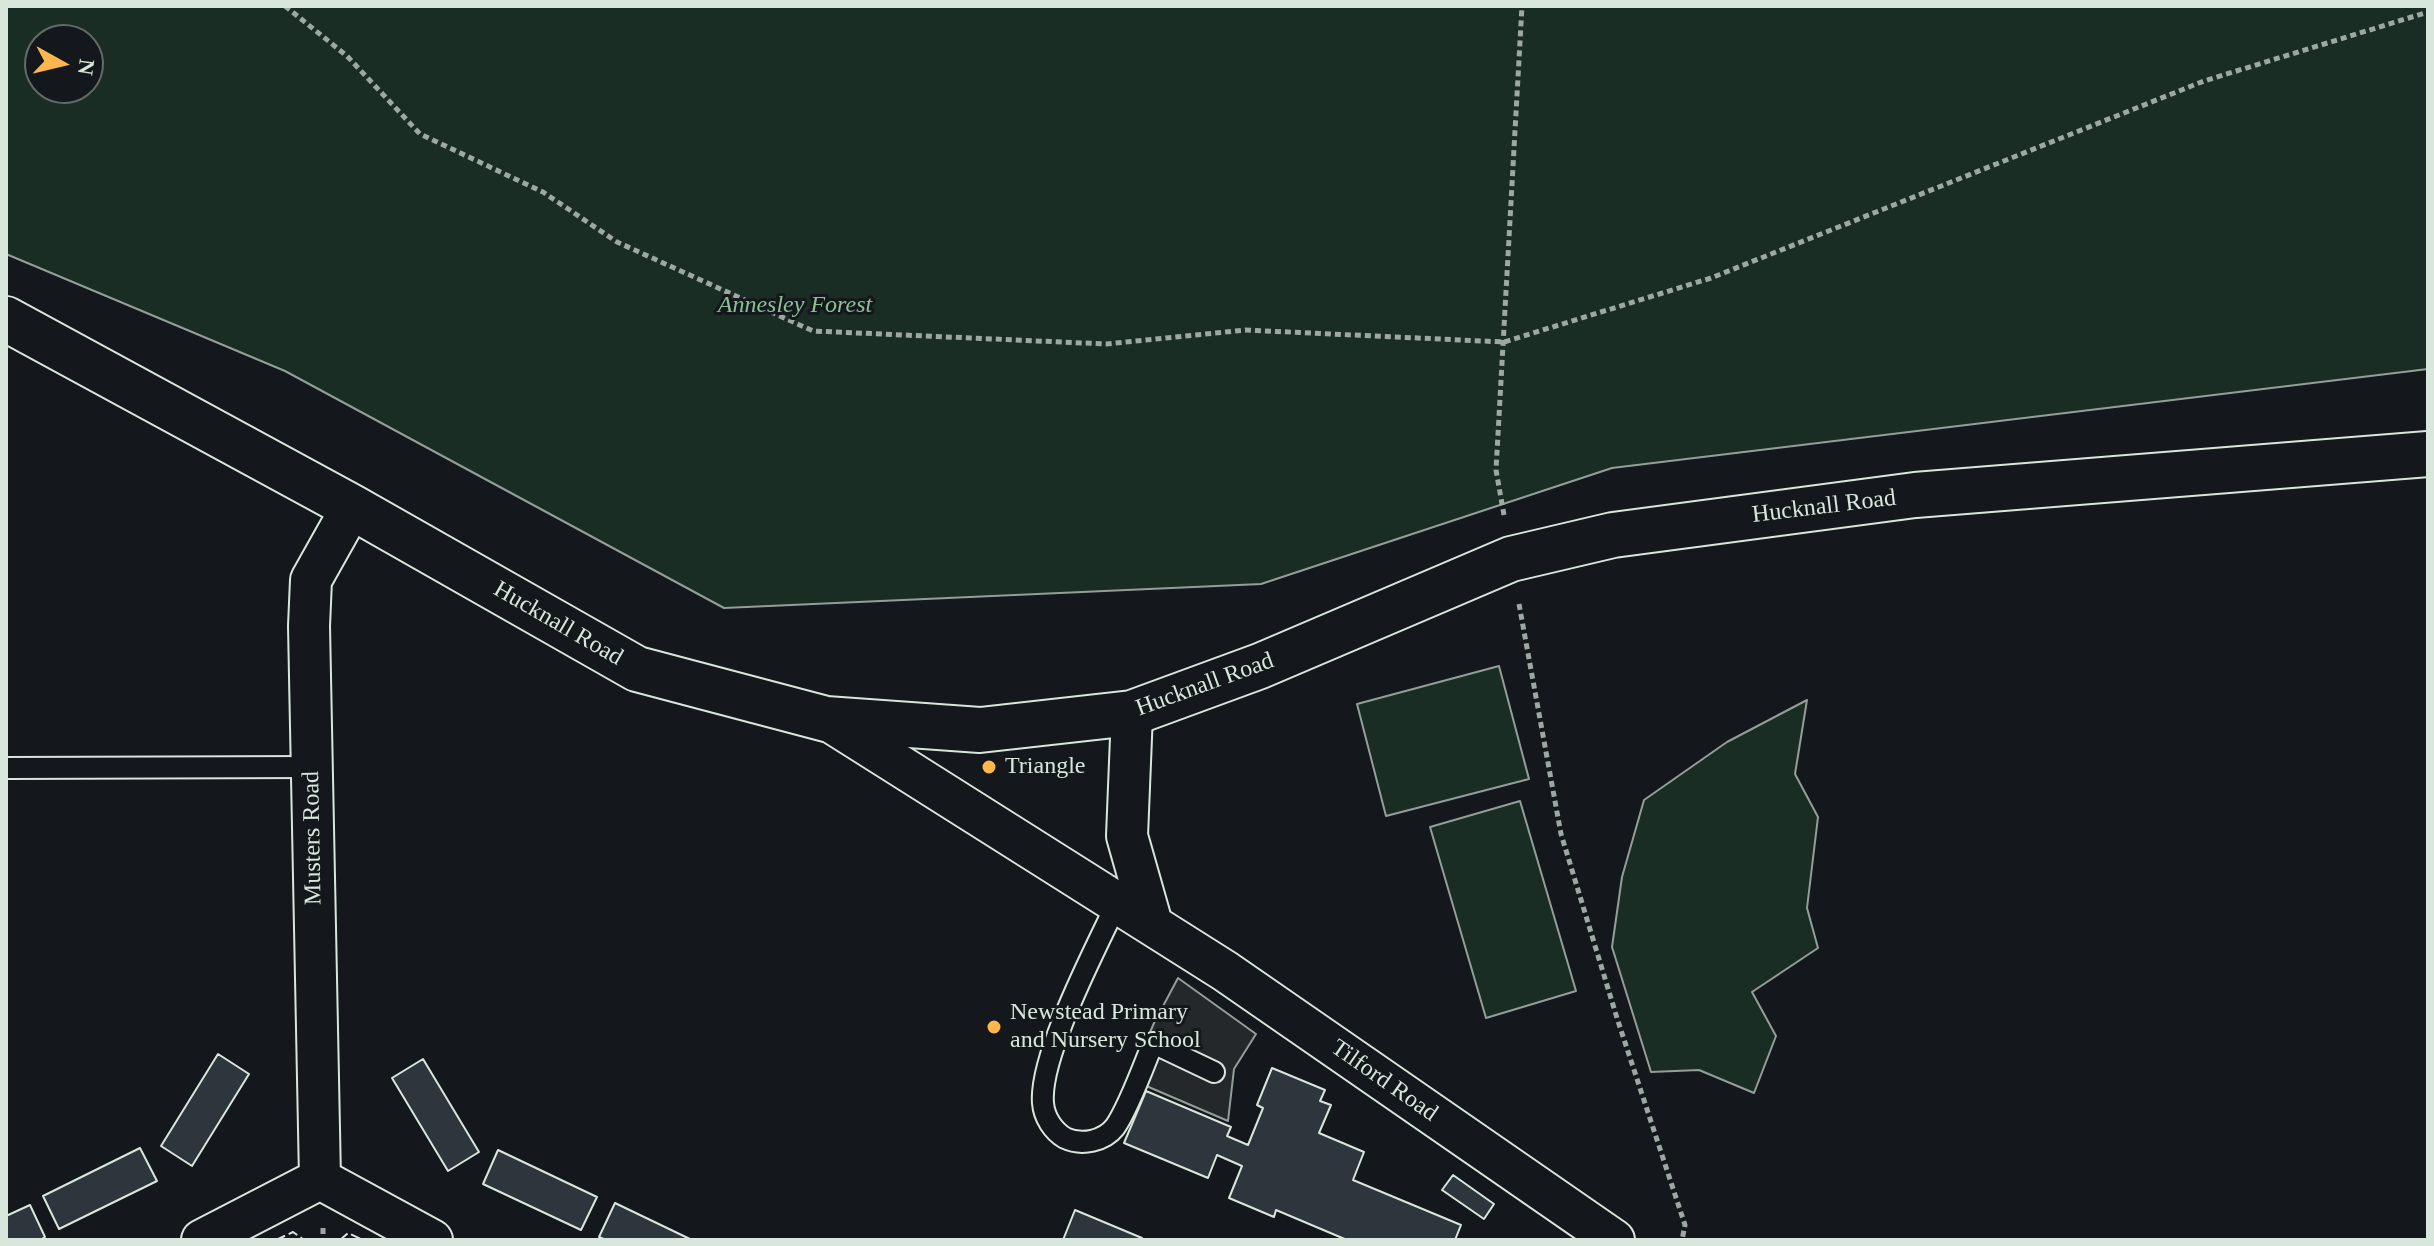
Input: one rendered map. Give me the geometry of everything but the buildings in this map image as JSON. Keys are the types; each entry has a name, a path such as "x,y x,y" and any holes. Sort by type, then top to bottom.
{"street":[{"name":"Hucknall Road","path":"6,319 352,507 637,669 826,719 980,730 1132,713 1260,666 1511,559 1613,535 1915,495 2428,454"},
{"name":"Musters Road","path":"320,1179 309,626 311,580 352,507"},
{"path":"1132,713 1127,836 1152,924"},
{"name":"Tilford Road","path":"826,719 1225,971 1614,1240"},
{"path":"202,1240 320,1179 432,1240"}],"lane":[{"path":"6,768 312,767"},
{"path":"1117,903 1062,1024 1049,1064 1042,1102 1048,1122 1065,1138 1085,1143 1105,1137 1116,1126 1153,1043 1214,1072"}],"path":[{"path":"285,6 347,56 420,134 543,192 617,242 813,331 1106,344 1245,330 1504,342 1711,278 2204,81 2428,12"},
{"path":"1522,6 1496,470 1561,834 1685,1225 1682,1240"}],"green space":[{"name":"Annesley Forest","path":"6,6 2428,6 2428,369 1612,468 1261,584 724,608 285,371 6,254"},
{"path":"1499,666 1529,779 1386,816 1357,704"},
{"path":"1807,700 1795,774 1818,817 1807,908 1818,948 1752,992 1776,1036 1754,1093 1699,1070 1651,1072 1612,947 1622,877 1644,800 1727,742"},
{"path":"1520,801 1576,991 1486,1018 1430,827"}],"shaded area":[{"path":"1178,978 1256,1034 1234,1069 1228,1121 1130,1079"}],"fence":[{"path":"276,1240 293,1232 304,1240"},
{"path":"340,1240 348,1233 363,1240"}],"place":[{"name":"Triangle","path":"989,767"},
{"name":"Newstead Primary and Nursery School","path":"994,1027"}]}
